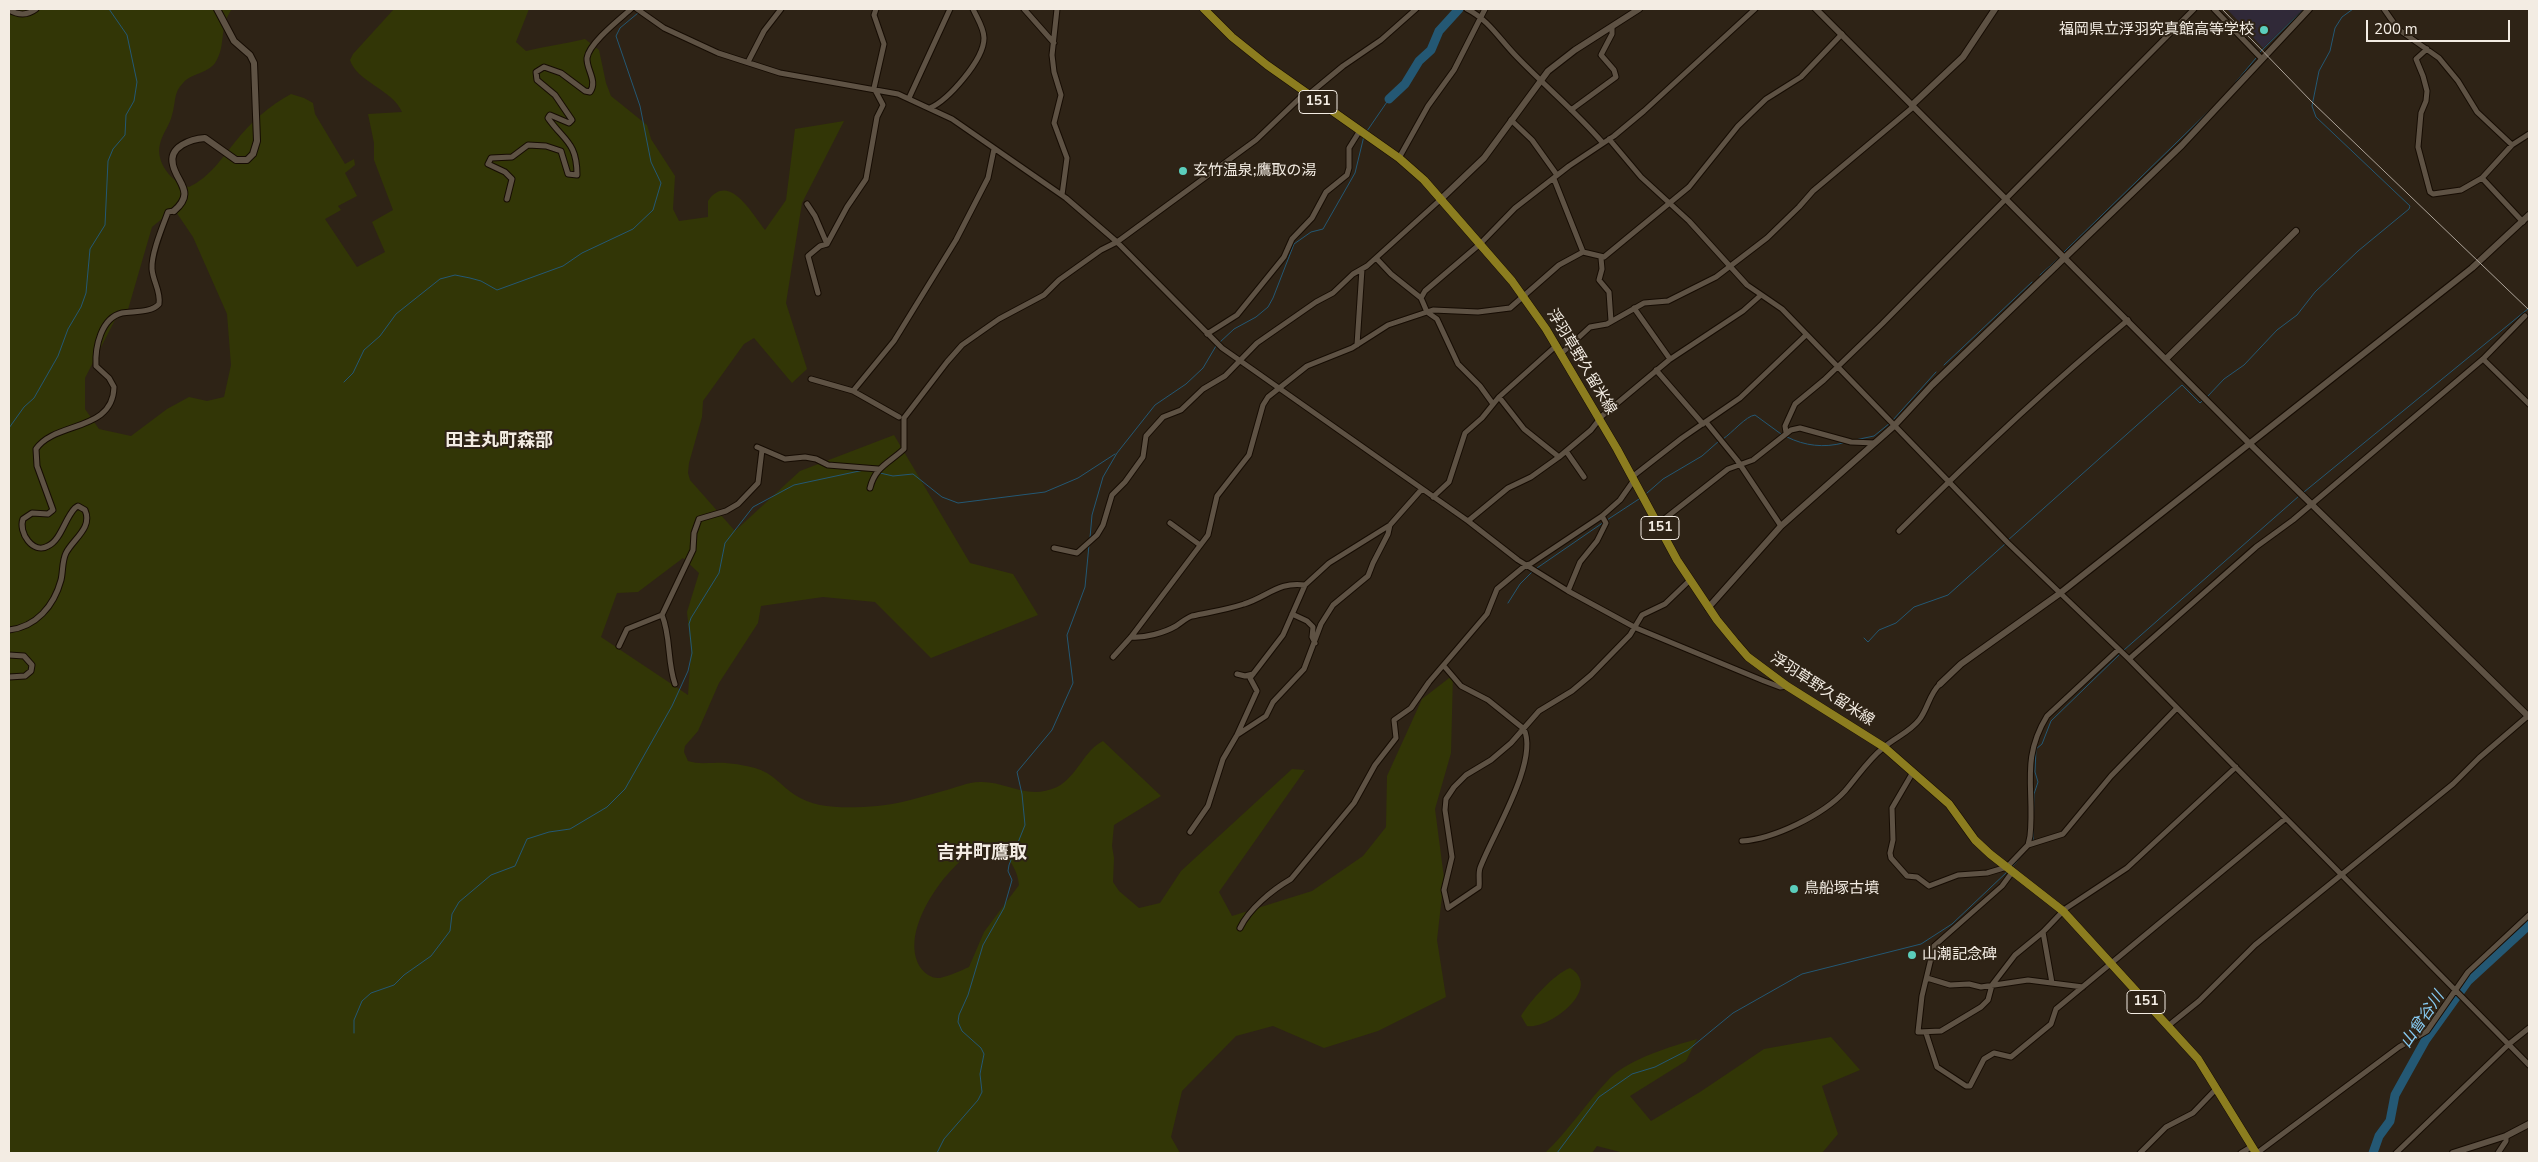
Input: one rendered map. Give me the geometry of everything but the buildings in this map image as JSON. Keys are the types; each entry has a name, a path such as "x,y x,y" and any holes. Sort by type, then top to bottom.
{"main road":[{"name":"浮羽草野久留米線","path":"1204,9 1250,52 1368,138 1399,158 1420,176 1524,296 1562,353 1690,580 1708,608 1748,657 1787,686 1884,747 1949,804 1981,846 2063,911 2198,1059 2255,1151"}],"street":[{"path":"9,10 14,13 26,14 36,9"},
{"path":"9,630 31,624 48,608 60,583 66,553 81,534 88,520 85,510 78,506 75,508 54,541 48,547 33,545 24,535 22,521 28,514 48,514 53,510 37,466 36,449 42,441 100,416 110,403 114,387 96,366 100,337 106,326 115,316 153,309 159,304 160,297 153,277 153,260 168,212 174,210 183,200 184,188 173,167 172,160 182,144 194,139 205,138 236,160 247,160 252,154 257,141 254,112 254,63 250,55 234,41 217,9"},
{"path":"507,199 512,179 505,172 488,164 491,158 512,157 528,145 546,146 561,151 568,174 577,175 576,155 572,144 548,118 550,114 570,123 572,120 555,95 537,80 536,72 544,67 553,70 585,91 590,92 593,86 588,62 590,52 631,9"},
{"path":"637,9 650,20 683,38 748,62 780,73 874,88 909,98 952,119 1062,195 1117,242 1214,342 1421,490 1468,521 1526,565 1568,591 1636,628 1764,681 1780,687 1787,686"},
{"path":"748,62 764,31 781,9"},
{"path":"818,293 808,256 820,246 827,244 847,207 866,179 877,117 883,105 874,88 884,44 874,15 876,9"},
{"path":"909,98 950,9"},
{"path":"930,108 944,99 980,55 984,37 973,9"},
{"path":"1024,9 1054,43"},
{"path":"1057,9 1054,72 1061,95 1054,123 1068,158 1062,195"},
{"path":"870,488 872,476 878,469 904,449 904,418 946,362 962,345 999,319 1044,295 1060,280 1096,254 1117,242 1256,140 1307,94 1381,40 1416,9"},
{"path":"1468,9 1481,16 1517,57 1602,142"},
{"path":"1399,158 1428,106 1454,70 1485,9"},
{"path":"1054,548 1077,553 1097,535 1103,525 1112,495 1125,482 1143,457 1146,436 1163,417 1180,410 1203,389 1225,376 1239,360 1268,335 1333,292 1352,274 1376,258 1477,167 1541,79 1563,58 1639,9"},
{"path":"1421,298 1432,283 1480,244 1515,208 1644,111 1755,9"},
{"path":"1816,9 2066,257 2310,504 2529,716 2479,758 2454,784 2255,945 2199,1002 2168,1026"},
{"path":"1562,353 1590,327 1612,321 1644,303 1668,301 1716,276 1767,238 1799,208 1813,191 1912,108 1912,104 1963,57 1995,9"},
{"path":"1784,434 1792,408 1837,367 2194,9"},
{"path":"2214,9 2262,59"},
{"path":"1708,608 1781,526 1875,443 1891,424 2182,145 2309,9"},
{"path":"2384,9 2398,29 2439,58 2452,73 2477,112 2512,145"},
{"path":"1571,110 1616,77 1614,70 1601,54 1612,34 1612,27"},
{"path":"1601,258 1670,204 1688,187 1745,118 1766,99 1801,77 1842,34"},
{"path":"2427,49 2416,59 2427,91 2426,101 2421,113 2418,147 2430,192 2433,194 2461,190 2482,178 2512,145 2529,134"},
{"path":"1511,120 1532,140 1555,177 1583,252"},
{"path":"1207,334 1237,315 1284,257 1292,239 1312,218 1326,192 1347,175 1349,148 1360,132"},
{"path":"1608,139 1641,177 1670,204 1747,284 1782,309 2007,542 2129,659 2529,1064"},
{"path":"853,391 894,341 956,240 988,178 994,149"},
{"path":"2482,178 2523,222"},
{"path":"807,204 827,244"},
{"path":"1742,841 1767,838 1783,829 1798,825 1838,797 1884,747 1919,720 1932,693 1961,664 2060,594 2250,444 2472,268 2529,215"},
{"path":"2166,359 2296,231"},
{"path":"1113,657 1131,637 1210,530 1217,496 1249,455 1263,405 1268,396 1307,366 1357,345 1382,328 1433,310 1478,312 1506,310 1513,307 1559,265 1583,252 1601,258"},
{"path":"1376,258 1391,274 1421,298 1427,312 1437,319 1458,364 1480,386 1493,404"},
{"path":"1601,258 1600,280 1609,292 1612,321"},
{"path":"1357,345 1362,269"},
{"path":"1468,521 1508,488 1531,477 1559,457 1670,359 1744,311 1762,295"},
{"path":"1634,308 1670,359"},
{"path":"2129,659 2256,547 2292,520 2483,359 2525,316"},
{"path":"1899,531 1948,482 2084,356 2128,320"},
{"path":"1568,591 1580,562 1597,541 1604,520 1620,500 1633,478 1748,392 1806,335"},
{"path":"1432,497 1449,482 1465,433 1486,414 1500,397 1557,345"},
{"path":"2483,359 2529,404"},
{"path":"1656,370 1720,440 1739,464 1781,526"},
{"path":"811,379 853,391 899,417"},
{"path":"1500,397 1524,429 1559,457"},
{"path":"1658,524 1728,470 1753,460 1784,434 1800,428 1851,442 1875,443"},
{"path":"619,646 627,629 662,615 693,550 694,533 699,519 726,511 738,504 758,483 760,448 785,459 805,457 816,459 828,465 878,469"},
{"path":"1566,451 1584,477"},
{"path":"1190,832 1208,806 1223,759 1237,735 1257,691 1250,678 1283,635 1305,585 1329,563 1390,525 1421,490"},
{"path":"1240,928 1248,916 1291,879 1349,810 1375,765 1396,738 1394,720 1411,708 1488,614 1497,589 1526,565 1604,520"},
{"path":"1170,523 1200,544"},
{"path":"1237,735 1266,716 1273,702 1304,669 1310,648 1315,642 1321,624 1333,605 1368,576 1372,563 1388,534 1390,525"},
{"path":"1444,666 1461,686 1488,700 1524,729 1527,735 1527,748 1519,782 1480,868 1479,887 1448,908 1444,890 1452,857 1447,836 1446,800 1466,775 1491,760 1524,729 1539,711 1572,691 1591,675 1636,628 1642,615 1665,604 1690,580"},
{"path":"1131,637 1140,638 1174,628 1190,617 1221,612 1247,603 1289,583 1305,585"},
{"path":"1292,614 1307,621 1313,627 1312,637 1315,642"},
{"path":"662,615 667,626 669,668 675,684"},
{"path":"2118,650 2046,716 2039,728 2030,759 2031,828 2028,845 2002,886 1934,946 1922,996 1918,1032 1941,1031 1981,1007 1988,1000 1992,985 2015,955 2043,932 2063,911 2128,868 2236,767"},
{"path":"9,655 24,656 32,665 30,671 25,676 9,677"},
{"path":"1237,674 1245,676 1253,674"},
{"path":"2028,845 2062,834 2111,776 2177,708"},
{"path":"1913,772 1892,808 1893,840 1890,853 1891,858 1907,876 1917,877 1929,886 1958,875 1987,874 2011,870"},
{"path":"1926,1033 1937,1067 1966,1086 1970,1086 1984,1059 1994,1053 2011,1057 2050,1024 2056,1009 2086,986 2110,962 2285,819"},
{"path":"2241,1153 2255,1151 2399,1047 2425,1033 2458,993 2468,972 2529,914"},
{"path":"2043,932 2052,983"},
{"path":"1926,978 1950,985 1992,985 2028,980 2086,986"},
{"path":"2396,1153 2509,1044 2529,1028"},
{"path":"2140,1153 2166,1127 2193,1113 2217,1088"},
{"path":"2453,1153 2506,1136 2529,1124"},
{"path":"2498,1153 2506,1141 2506,1136"}],"shaded area":[{"name":"福岡県立浮羽究真館高等学校","path":"2227,9 2303,9 2263,48"}],"green space":[{"path":"9,9 232,9 225,23 221,50 215,63 212,67 186,80 178,91 171,119 160,144 159,151 162,164 171,176 189,187 209,173 247,128 268,109 291,94 304,98 313,103 315,114 345,164 354,159 355,165 345,173 357,196 338,206 341,210 325,219 357,267 385,252 372,222 393,210 374,160 374,143 368,114 402,112 391,98 359,74 350,60 353,54 394,9 529,9 516,42 526,51 585,39 599,50 606,83 611,96 647,125 651,139 675,176 673,209 679,221 708,217 708,201 716,193 724,191 740,198 765,230 786,200 795,129 844,121 802,203 786,303 807,369 792,383 754,338 744,344 703,401 702,417 689,463 688,473 690,480 735,531 800,471 894,435 970,563 1013,574 1038,615 931,658 875,602 823,597 761,606 758,623 719,683 698,731 685,746 684,752 688,761 698,763 729,763 755,768 767,773 804,800 824,806 877,806 927,796 975,782 999,784 1027,791 1046,791 1064,783 1096,745 1103,741 1161,796 1114,825 1112,846 1114,858 1113,882 1119,891 1139,908 1160,903 1181,871 1292,769 1305,770 1219,892 1232,916 1312,891 1363,856 1386,827 1387,776 1422,699 1453,675 1451,753 1435,809 1444,878 1437,940 1446,997 1378,1031 1324,1048 1273,1026 1236,1036 1182,1091 1171,1137 1180,1153 9,1153","holes":["174,209 193,237 227,314 231,365 224,397 207,401 189,397 167,409 131,436 99,429 85,409 85,378 115,320 127,313 152,227","683,558 699,573 687,612 691,651 688,695 601,637 617,593 638,592","977,846 986,847 1006,857 1015,870 1019,885 984,932 969,967 940,978 934,978 920,967 914,947 915,936 927,904 939,885"]},
{"path":"1570,968 1579,976 1581,986 1570,1006 1548,1021 1527,1026 1521,1016 1525,1010 1550,982"},
{"path":"1831,1037 1860,1070 1822,1086 1838,1134 1822,1153 1624,1153 1597,1146 1592,1153 1545,1153 1610,1078 1628,1065 1651,1054 1697,1039 1686,1061 1630,1096 1651,1121 1700,1092 1764,1049"}],"waterway":[{"path":"9,428 24,407 34,398 58,356 68,329 81,307 86,293 90,249 105,225 108,161 113,149 125,135 126,115 134,101 137,82 127,35 109,9"},
{"path":"1389,99 1405,84 1419,61 1431,50 1439,31 1459,9"},
{"path":"2260,52 2304,9"},
{"path":"2208,396 2224,379 2244,365 2277,330 2297,315 2315,292 2358,251 2409,209 2410,206 2316,117 2312,106 2319,71 2330,51 2335,28 2342,17 2353,9"},
{"path":"344,382 353,373 364,350 380,336 396,314 440,279 455,275 481,281 497,290 563,266 582,253 633,229 653,210 661,183 651,162 640,106 616,36 620,28 638,13"},
{"path":"2235,83 2256,58"},
{"path":"1367,131 1389,99"},
{"path":"2064,252 2212,108"},
{"path":"1219,343 1234,329 1256,317 1268,307 1294,244 1311,232 1323,229 1355,173 1364,136"},
{"path":"2040,275 2059,258"},
{"path":"1944,365 2032,282"},
{"path":"2304,492 2529,308"},
{"path":"1090,538 1092,515 1103,477 1117,453 1155,405 1186,384 1203,368 1216,346"},
{"path":"1893,420 1936,372"},
{"path":"2007,541 2182,385 2200,403 2202,401"},
{"path":"1723,439 1743,421 1755,415 1781,434"},
{"path":"1855,440 1874,436 1890,423"},
{"path":"1787,437 1815,445 1843,443"},
{"path":"1647,493 1663,479 1702,456 1719,441"},
{"path":"880,473 893,476 913,474 942,497 958,503 1045,492 1078,478 1115,454"},
{"path":"354,1033 354,1020 362,1001 371,993 394,985 404,975 431,956 450,931 452,914 459,902 491,875 515,866 527,839 549,832 570,829 607,807 625,789 672,706 688,671 692,653 689,624 719,573 725,543 753,507 794,485 864,470"},
{"path":"2124,650 2299,496"},
{"path":"1607,520 1639,499"},
{"path":"1537,568 1604,522"},
{"path":"1864,638 1868,642 1879,630 1896,623 1914,607 1948,595 2005,544"},
{"path":"937,1153 944,1139 978,1100 982,1092 980,1074 984,1054 981,1048 962,1031 958,1022 959,1015 968,995 983,945 1004,908 1012,880 1008,871 1009,865 1025,825 1022,794 1017,772 1052,730 1073,683 1067,635 1085,587 1089,545"},
{"path":"1508,603 1520,584 1532,572"},
{"path":"2033,841 2034,794 2038,782 2035,772 2036,749 2042,744 2051,721 2121,653"},
{"path":"2013,866 2028,848"},
{"path":"1557,1153 1599,1097 1632,1074 1655,1067 1688,1050 1733,1013 1802,974 1921,944 1952,924 2008,871"},
{"name":"山曾谷川","path":"2373,1153 2379,1136 2390,1121 2395,1095 2425,1041 2468,981 2529,925"}],"railway":[{"path":"2222,9 2312,102 2529,310"}],"place":[{"name":"福岡県立浮羽究真館高等学校","path":"2264,30"},
{"name":"玄竹温泉;鷹取の湯","path":"1183,171"},
{"name":"鳥船塚古墳","path":"1794,889"},
{"name":"山潮記念碑","path":"1912,955"}],"district":[{"name":"田主丸町森部","path":"499,442"},
{"name":"吉井町鷹取","path":"982,854"}]}
